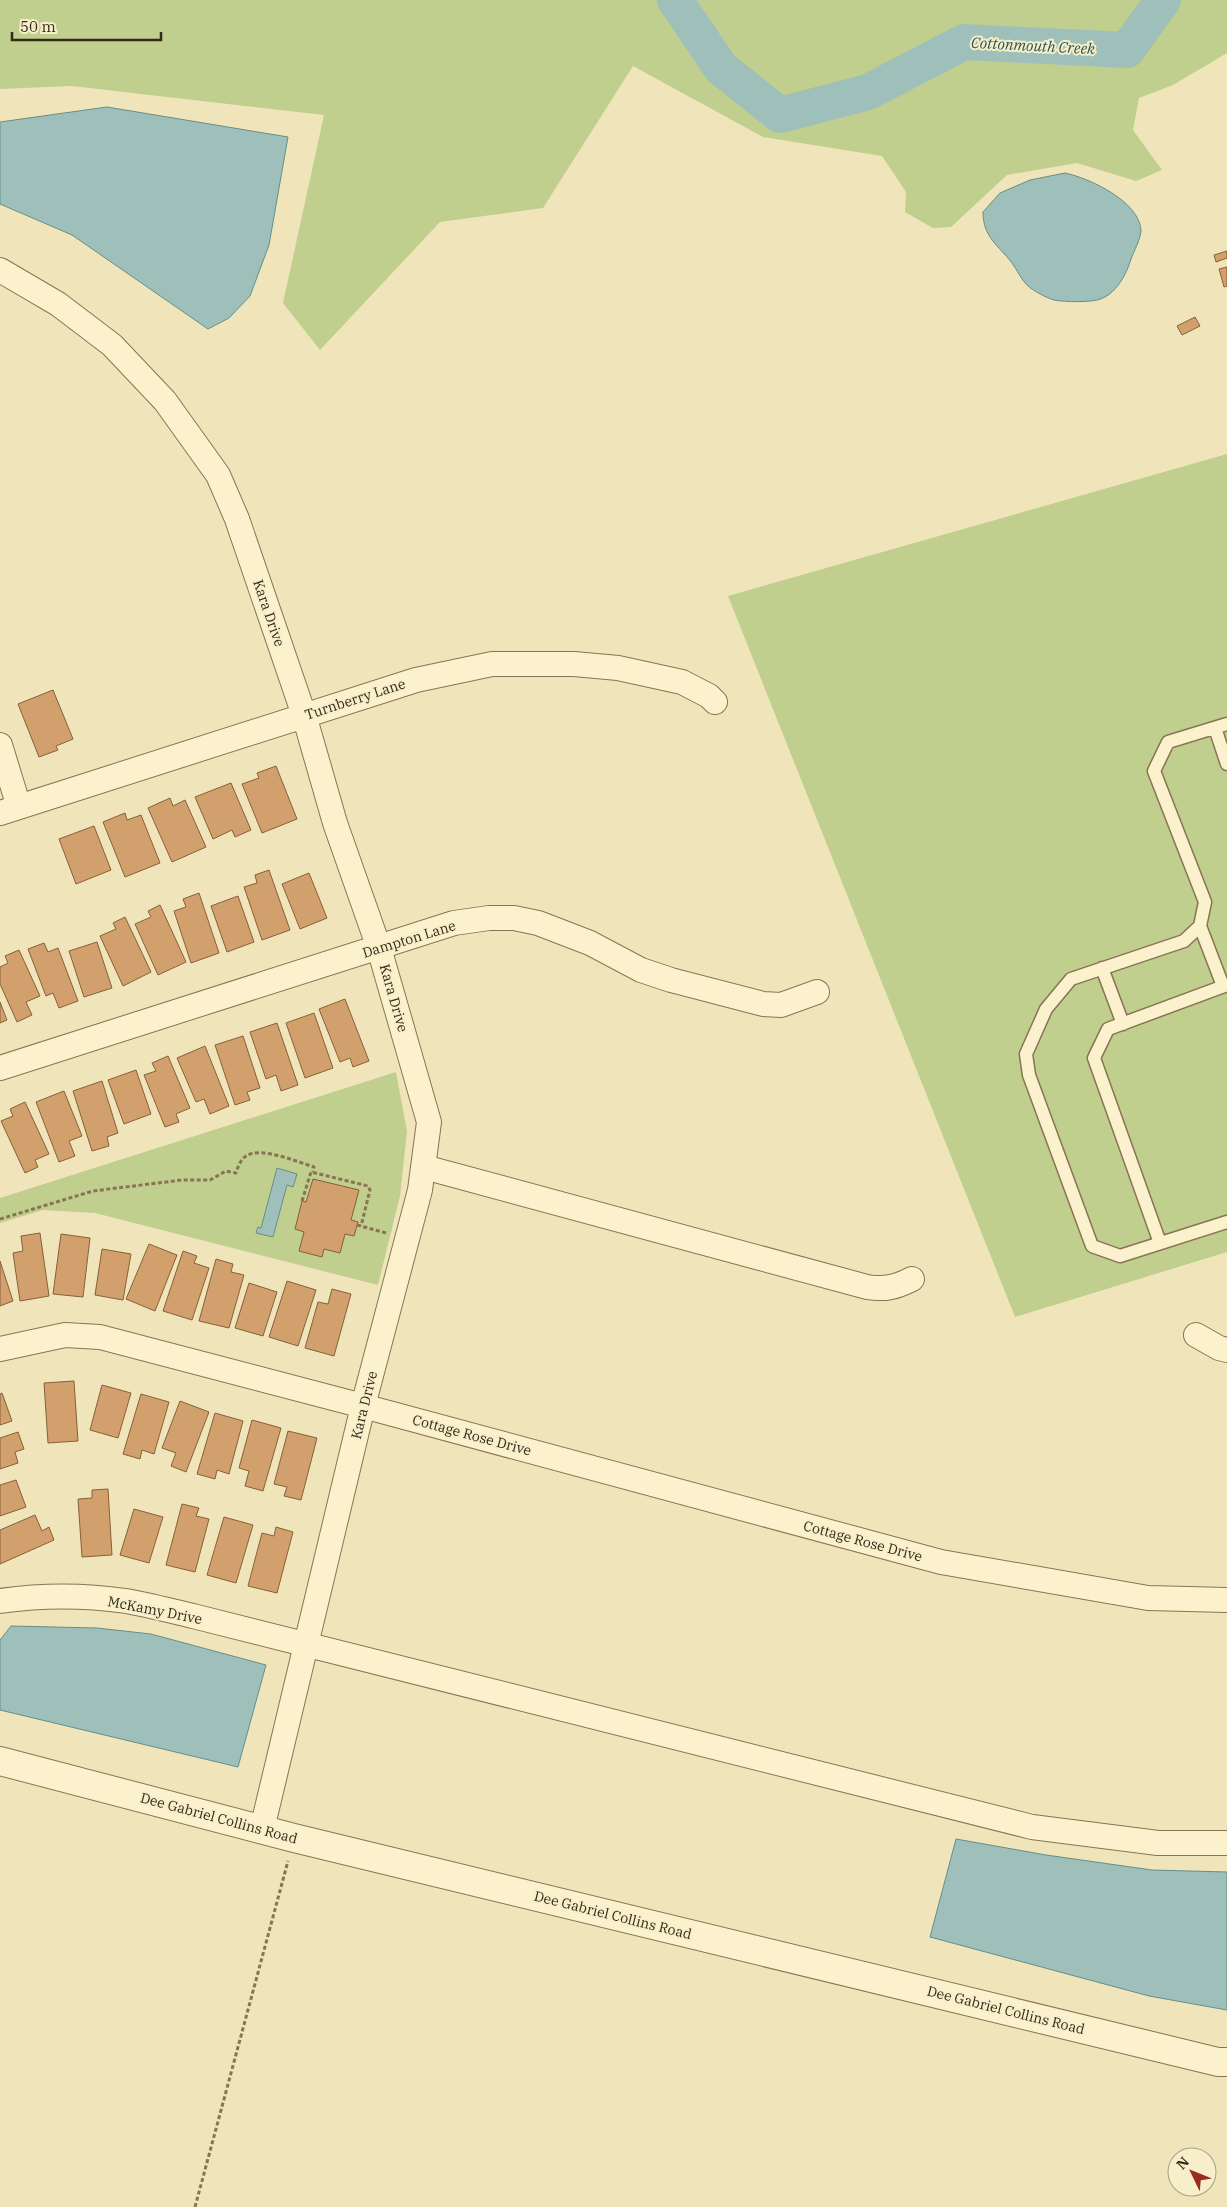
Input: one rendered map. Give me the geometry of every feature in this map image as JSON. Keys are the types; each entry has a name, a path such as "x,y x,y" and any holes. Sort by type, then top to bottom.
{"street":[{"name":"Kara Drive","path":"0,270 58,304 112,345 165,401 218,475 237,519 304,715 335,823 380,948 429,1122 420,1190 363,1406 262,1829"},
{"name":"Turnberry Lane","path":"10,810 416,680 492,664 524,663 592,666 664,677 695,688 709,696 714,702"},
{"path":"0,745 10,810"},
{"name":"Dampton Lane","path":"0,1068 454,923 489,918 514,918 538,923 590,943 624,962 656,975 764,1004 781,1005 817,992"},
{"path":"424,1167 867,1287 896,1288 912,1278"},
{"name":"Cottage Rose Drive","path":"0,1349 65,1335 100,1337 941,1562 1148,1598 1227,1600"},
{"path":"1196,1335 1219,1348 1227,1350"},
{"name":"McKamy Drive","path":"0,1601 38,1596 126,1601 1032,1828 1158,1843 1227,1843"},
{"name":"Dee Gabriel Collins Road","path":"0,1761 294,1838 1218,2062 1227,2062"}],"lane":[{"path":"1160,1243 1094,1058 1108,1029 1225,985 1200,926 1204,902 1154,771 1168,742 1221,726 1227,764"},
{"path":"1200,926 1184,941 1071,979 1046,1009 1026,1054 1030,1075 1092,1246 1120,1256 1227,1222"},
{"path":"1102,968 1122,1024"}],"path":[{"path":"0,1219 93,1191 182,1180 210,1180 226,1171 236,1173 239,1164 245,1157 261,1152 314,1167 302,1202"},
{"path":"313,1172 368,1186 370,1190 359,1226 386,1233"},
{"path":"195,2207 294,1838"}],"green space":[{"path":"0,0 1227,0 1227,53 1173,85 1139,98 1133,130 1162,170 1136,181 1077,163 1007,175 951,227 933,228 905,212 906,192 882,156 763,137 633,66 543,208 440,222 320,350 283,303 324,115 72,86 0,89"},
{"path":"1227,454 1227,1252 1015,1317 728,596"},
{"path":"396,1072 407,1131 400,1196 378,1285 95,1213 43,1210 0,1223 0,1198"}],"water":[{"path":"107,107 288,137 269,245 250,296 229,318 208,329 72,235 0,204 0,122"},
{"path":"1065,173 1087,180 1111,192 1132,210 1138,219 1141,230 1137,245 1121,282 1113,291 1099,300 1059,301 1036,292 1025,283 1012,263 992,240 984,221 983,212 1000,193 1030,180"},
{"path":"277,1168 297,1174 293,1187 287,1185 273,1237 256,1233 258,1227 261,1228"},
{"path":"11,1626 97,1628 151,1634 266,1665 238,1767 0,1710 0,1640"},
{"path":"956,1839 1046,1855 1152,1870 1227,1872 1227,2010 1149,1996 930,1937"}],"building":[{"path":"1227,251 1227,258 1216,262 1214,255"},
{"path":"1227,267 1227,286 1224,287 1219,269"},
{"path":"1195,317 1200,326 1182,335 1177,326"},
{"path":"53,690 73,739 56,746 58,750 39,757 18,704"},
{"path":"276,766 297,819 262,833 242,784 259,778 257,773"},
{"path":"231,783 251,830 235,837 232,830 213,839 195,797"},
{"path":"170,798 173,806 185,800 206,847 172,862 148,808"},
{"path":"125,813 127,820 141,815 160,863 125,877 103,822"},
{"path":"94,826 111,870 76,884 59,839"},
{"path":"269,870 290,930 262,940 244,887 257,883 255,875"},
{"path":"309,873 327,918 300,929 282,884"},
{"path":"199,893 219,953 191,963 174,911 186,907 183,899"},
{"path":"238,896 254,942 227,952 211,906"},
{"path":"160,905 186,962 158,975 135,924 151,917 148,911"},
{"path":"125,917 151,972 123,986 100,936 116,929 113,923"},
{"path":"97,942 112,988 84,997 69,951"},
{"path":"44,943 48,952 58,948 78,1001 59,1008 53,993 46,996 28,949"},
{"path":"19,950 40,996 26,1002 32,1015 17,1022 0,984 0,967 8,963 5,956"},
{"path":"345,999 369,1061 353,1067 350,1058 340,1062 319,1009"},
{"path":"0,1002 7,1020 0,1023"},
{"path":"314,1013 333,1068 305,1078 286,1023"},
{"path":"277,1023 298,1085 281,1091 276,1075 266,1079 250,1032"},
{"path":"243,1036 260,1088 247,1092 250,1100 235,1105 215,1045"},
{"path":"205,1046 229,1106 210,1114 204,1099 196,1102 177,1058"},
{"path":"168,1056 190,1108 176,1114 179,1122 165,1127 144,1075 156,1071 152,1063"},
{"path":"136,1070 151,1114 124,1124 108,1080"},
{"path":"102,1081 118,1133 107,1137 109,1146 92,1151 73,1091"},
{"path":"64,1091 82,1136 69,1141 75,1156 59,1162 36,1102"},
{"path":"25,1102 49,1154 35,1160 38,1167 25,1173 1,1121 13,1116 10,1109"},
{"path":"313,1179 359,1190 351,1220 358,1222 354,1236 345,1234 340,1253 324,1249 322,1257 299,1251 304,1232 295,1229 302,1201 306,1202"},
{"path":"40,1233 49,1296 20,1301 13,1253 23,1251 21,1236"},
{"path":"61,1234 90,1238 83,1297 53,1294"},
{"path":"149,1244 177,1255 155,1311 126,1299"},
{"path":"102,1249 131,1254 123,1300 95,1295"},
{"path":"183,1251 197,1256 194,1263 209,1268 192,1320 163,1311"},
{"path":"216,1259 233,1264 231,1272 244,1275 229,1328 199,1321"},
{"path":"0,1261 13,1301 0,1306"},
{"path":"287,1281 316,1290 298,1346 269,1337"},
{"path":"249,1283 277,1292 263,1336 235,1328"},
{"path":"332,1289 351,1294 334,1356 305,1348 318,1302 328,1304"},
{"path":"74,1381 78,1441 48,1443 44,1383"},
{"path":"102,1385 131,1393 118,1438 90,1430"},
{"path":"2,1393 12,1421 0,1425 0,1394"},
{"path":"141,1394 169,1402 154,1454 142,1450 140,1459 123,1454"},
{"path":"180,1401 209,1412 186,1472 171,1466 176,1453 162,1448"},
{"path":"215,1413 243,1421 229,1474 217,1470 215,1479 197,1474"},
{"path":"252,1420 281,1428 263,1491 245,1486 249,1471 239,1468"},
{"path":"288,1431 317,1438 301,1500 284,1496 287,1487 274,1484"},
{"path":"18,1432 24,1449 15,1452 18,1463 0,1469 0,1438"},
{"path":"16,1480 26,1507 0,1516 0,1485"},
{"path":"108,1489 112,1555 82,1557 78,1499 92,1498 92,1490"},
{"path":"182,1504 199,1508 196,1516 209,1519 195,1572 166,1565"},
{"path":"134,1509 163,1517 149,1563 120,1555"},
{"path":"35,1515 42,1531 49,1527 54,1540 0,1564 0,1530"},
{"path":"224,1517 253,1525 236,1583 207,1575"},
{"path":"276,1527 293,1532 277,1593 248,1586 262,1533 274,1536"}],"waterway":[{"name":"Cottonmouth Creek","path":"675,0 721,68 780,115 868,92 964,42 1127,50 1163,0"}]}
